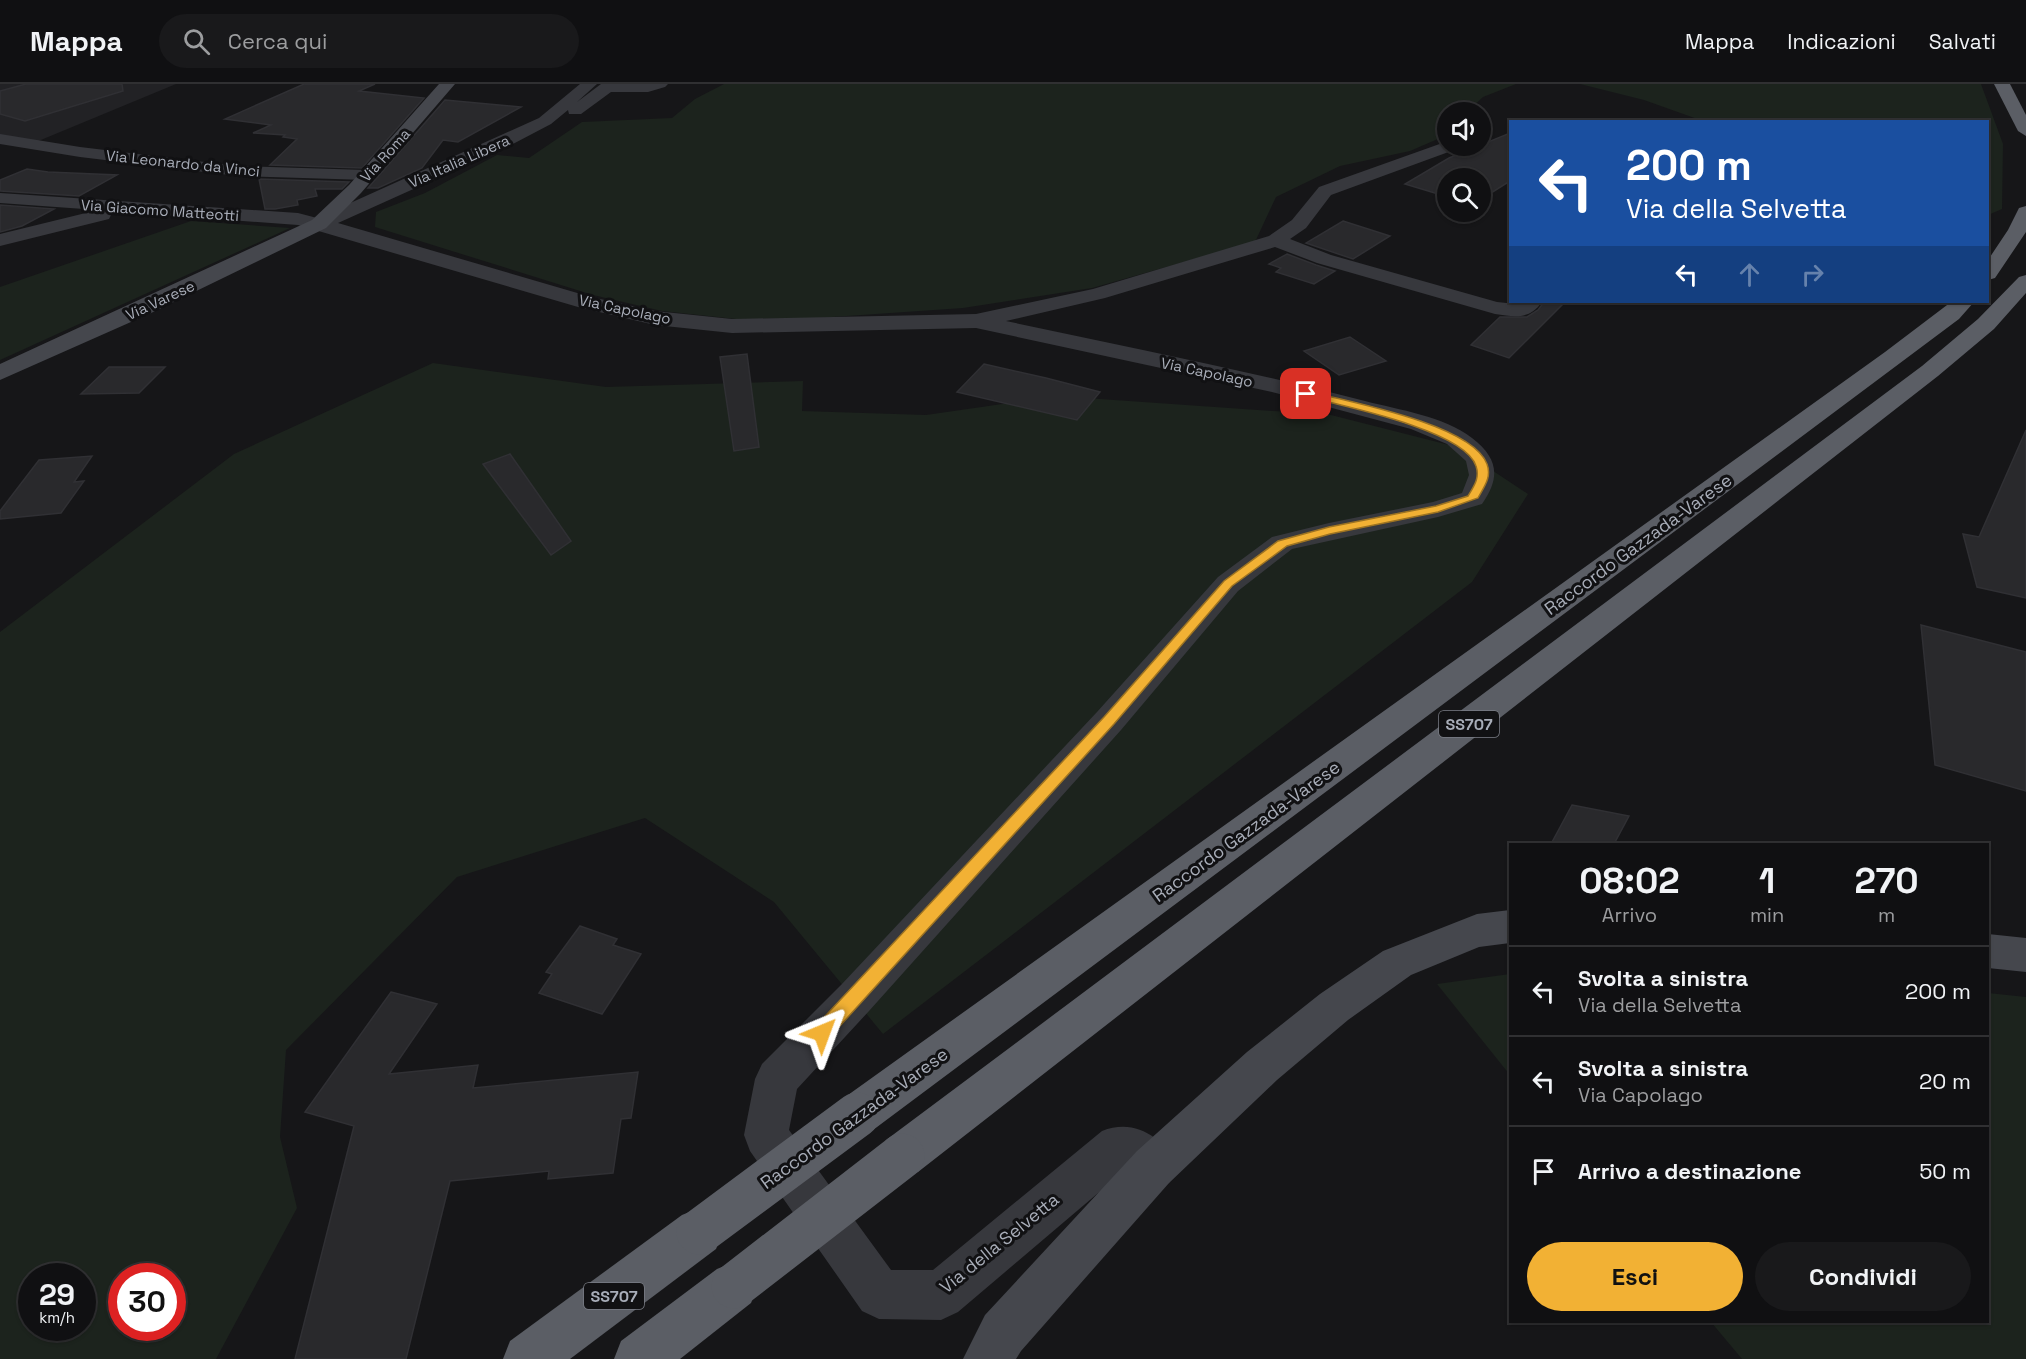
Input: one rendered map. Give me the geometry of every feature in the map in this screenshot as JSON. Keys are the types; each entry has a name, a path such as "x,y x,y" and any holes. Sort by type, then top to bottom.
{"highway":[{"path":"2002,84 2026,131"},
{"path":"1989,273 2018,230 2026,212"},
{"name":"Raccordo Gazzada-Varese","path":"639,1359 1930,371 1986,324 2026,281"},
{"name":"Raccordo Gazzada-Varese","path":"528,1359 857,1115 1874,372 1952,314 1962,303"}],"main road":[{"name":"Via Roma","path":"319,224 367,175 447,84"},
{"name":"Via Varese","path":"0,373 319,224"},
{"path":"988,1359 1004,1333 1153,1167 1262,1066 1334,1007 1397,963 1477,931 1509,927"},
{"path":"1989,951 2026,955"}],"street":[{"name":"Via Italia Libera","path":"319,224 506,141 545,121 589,84"},
{"path":"545,121 574,111 606,87 648,87 660,84"},
{"name":"Via Leonardo da Vinci","path":"0,139 81,152 238,171 367,175"},
{"name":"Via Capolago","path":"319,224 586,302 655,318 744,326 976,321 1098,294 1276,240 1299,224 1325,191 1437,150"},
{"name":"Via Giacomo Matteotti","path":"0,198 130,209 298,219 319,224"},
{"path":"0,240 130,209"},
{"path":"1276,240 1324,259 1494,308 1521,311 1530,303"},
{"name":"Via Capolago","path":"976,321 1330,399 1417,423 1462,442 1481,463 1483,478"},
{"name":"Via della Selvetta","path":"1153,1167 1136,1151 1118,1147 941,1295 879,1294 766,1135 777,1079 863,990 1094,738 1228,584 1282,543 1438,509 1473,498 1483,478"}],"shaded area":[{"path":"0,84 176,84 36,142 0,137"},
{"path":"724,84 1516,84 1483,97 1478,102 1437,102 1437,139 1410,151 1340,166 1276,197 1255,242 1092,288 963,308 818,318 736,319 662,311 593,295 375,227 376,212 425,193 497,155 529,158 582,122 672,118 695,99"},
{"path":"1580,84 1981,84 2003,144 2002,209 1989,215 1989,120 1700,120 1644,100"},
{"path":"191,221 290,228 0,360 0,287"},
{"path":"433,363 606,387 803,381 802,411 926,415 1057,396 1331,415 1457,447 1528,494 1472,582 883,1034 774,902 645,818 457,877 286,1050 280,1137 297,1208 216,1359 0,1359 0,632 234,454"},
{"path":"1509,974 1509,1074 1437,984"},
{"path":"1989,993 2026,997 2026,1359 1742,1359 1712,1323 1989,1323"}],"building":[{"path":"26,84 122,84 123,91 25,121 0,114 0,91"},
{"path":"304,84 375,84 359,91 424,98 362,168 270,165 297,139 283,137 285,135 253,133 271,125 225,119"},
{"path":"445,100 521,107 458,142 443,140 422,168 378,188 368,188"},
{"path":"1509,133 1509,182 1491,193 1491,168 1437,168 1437,194 1405,184 1454,156 1491,156 1491,141"},
{"path":"27,169 117,175 79,196 0,191 0,180"},
{"path":"259,179 349,182 342,189 315,189 317,196 297,200 298,205 265,209"},
{"path":"0,205 54,209 22,226 0,232"},
{"path":"1343,221 1390,236 1353,259 1306,243"},
{"path":"1287,254 1335,271 1314,284 1276,272 1281,268 1269,264"},
{"path":"1543,303 1564,303 1509,358 1471,345 1500,317 1527,317 1538,310"},
{"path":"1350,337 1386,361 1339,375 1304,351"},
{"path":"747,354 759,447 734,451 720,357"},
{"path":"984,364 1100,392 1077,420 957,392"},
{"path":"109,367 165,367 139,393 81,394"},
{"path":"2026,430 2026,598 1977,587 1963,534 1979,537"},
{"path":"510,454 571,541 551,555 483,464"},
{"path":"92,456 74,482 84,481 61,513 0,519 0,511 39,460"},
{"path":"1921,625 2026,652 2026,791 1935,765"},
{"path":"1572,805 1629,816 1615,843 1552,843"},
{"path":"580,926 617,939 613,945 641,954 602,1014 539,993 552,974 546,972"},
{"path":"391,992 437,1004 389,1074 478,1065 473,1088 638,1072 631,1118 621,1119 613,1173 548,1179 549,1171 450,1181 406,1359 295,1359 354,1126 305,1112"}],"route":[{"path":"822,1033 1109,721 1228,584 1282,543 1438,509 1473,498 1483,478 1481,463 1462,442 1417,423 1306,394"}]}
